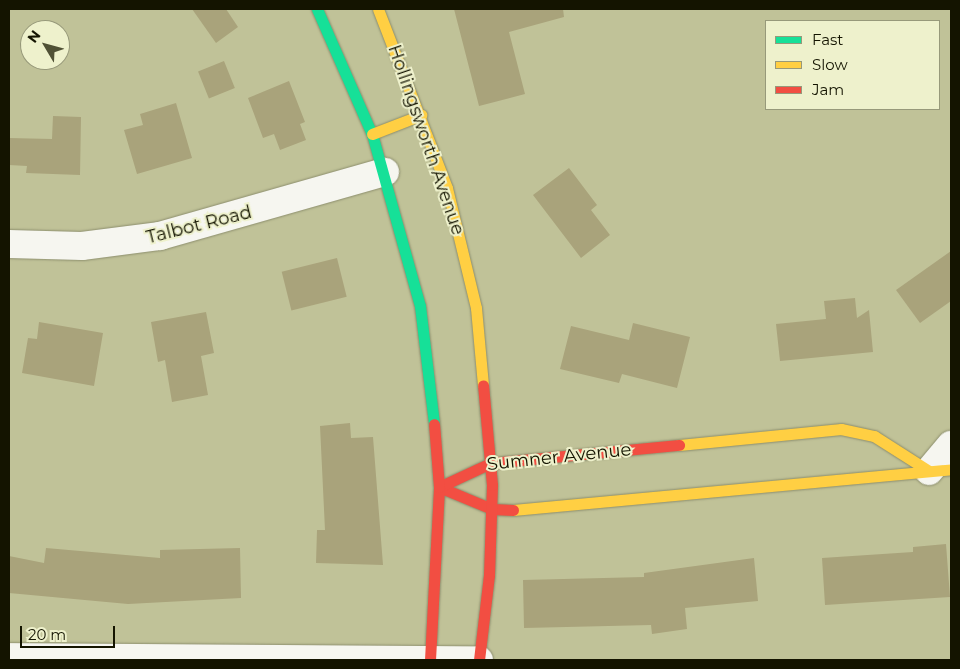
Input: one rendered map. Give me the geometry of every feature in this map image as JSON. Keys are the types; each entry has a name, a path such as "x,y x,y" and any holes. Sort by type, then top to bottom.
{"street":[{"path":"317,9 372,134 385,172 420,306 430,372 439,487 430,660"},
{"name":"Hollingsworth Avenue","path":"378,9 421,115 457,221 476,308 491,463 492,509 479,660"},
{"path":"372,134 421,115"},
{"name":"Talbot Road","path":"9,244 82,246 160,236 385,172"},
{"name":"Sumner Avenue","path":"439,487 491,463 841,429 874,436 940,470"},
{"path":"439,487 492,509 544,509 940,470 951,445"},
{"path":"9,657 479,660"}],"building":[{"path":"192,9 226,9 238,27 216,43"},
{"path":"454,9 563,9 564,17 509,32 525,94 479,106"},
{"path":"224,61 235,88 209,98 198,71"},
{"path":"289,81 305,122 300,124 306,140 280,150 274,134 263,138 248,98"},
{"path":"176,103 192,158 137,174 124,130 143,125 140,114"},
{"path":"53,116 81,117 80,175 26,173 27,166 9,165 9,138 52,139"},
{"path":"569,168 597,205 591,210 610,235 581,258 533,195"},
{"path":"951,251 951,301 920,323 896,290"},
{"path":"337,258 347,297 291,311 282,272"},
{"path":"855,298 857,318 869,310 873,352 780,361 776,324 826,319 824,301"},
{"path":"206,312 214,353 201,356 208,395 172,402 165,360 158,362 151,322"},
{"path":"39,322 103,333 94,386 22,373 28,338 37,339"},
{"path":"633,323 690,337 677,388 622,374 619,383 560,369 571,326 629,340"},
{"path":"350,423 351,438 373,437 383,565 316,563 317,530 325,530 320,426"},
{"path":"946,544 950,597 825,605 822,558 913,552 913,547"},
{"path":"46,548 160,558 160,550 240,548 241,598 128,604 9,593 9,556 44,563"},
{"path":"754,558 758,601 685,608 687,629 652,634 651,625 524,628 523,580 644,577 644,573"}],"traffic: fast":[{"path":"317,9 372,134 420,306 434,424"}],"traffic: slow":[{"path":"378,9 447,188 476,308 483,385"},
{"path":"372,134 421,115"},
{"path":"679,445 841,429 874,436 929,471"},
{"path":"513,510 951,469"}],"traffic: jam":[{"path":"479,660 489,575 492,485 483,385"},
{"path":"430,660 439,487 434,424"},
{"path":"513,510 492,509 439,487 491,463 679,445"}]}
